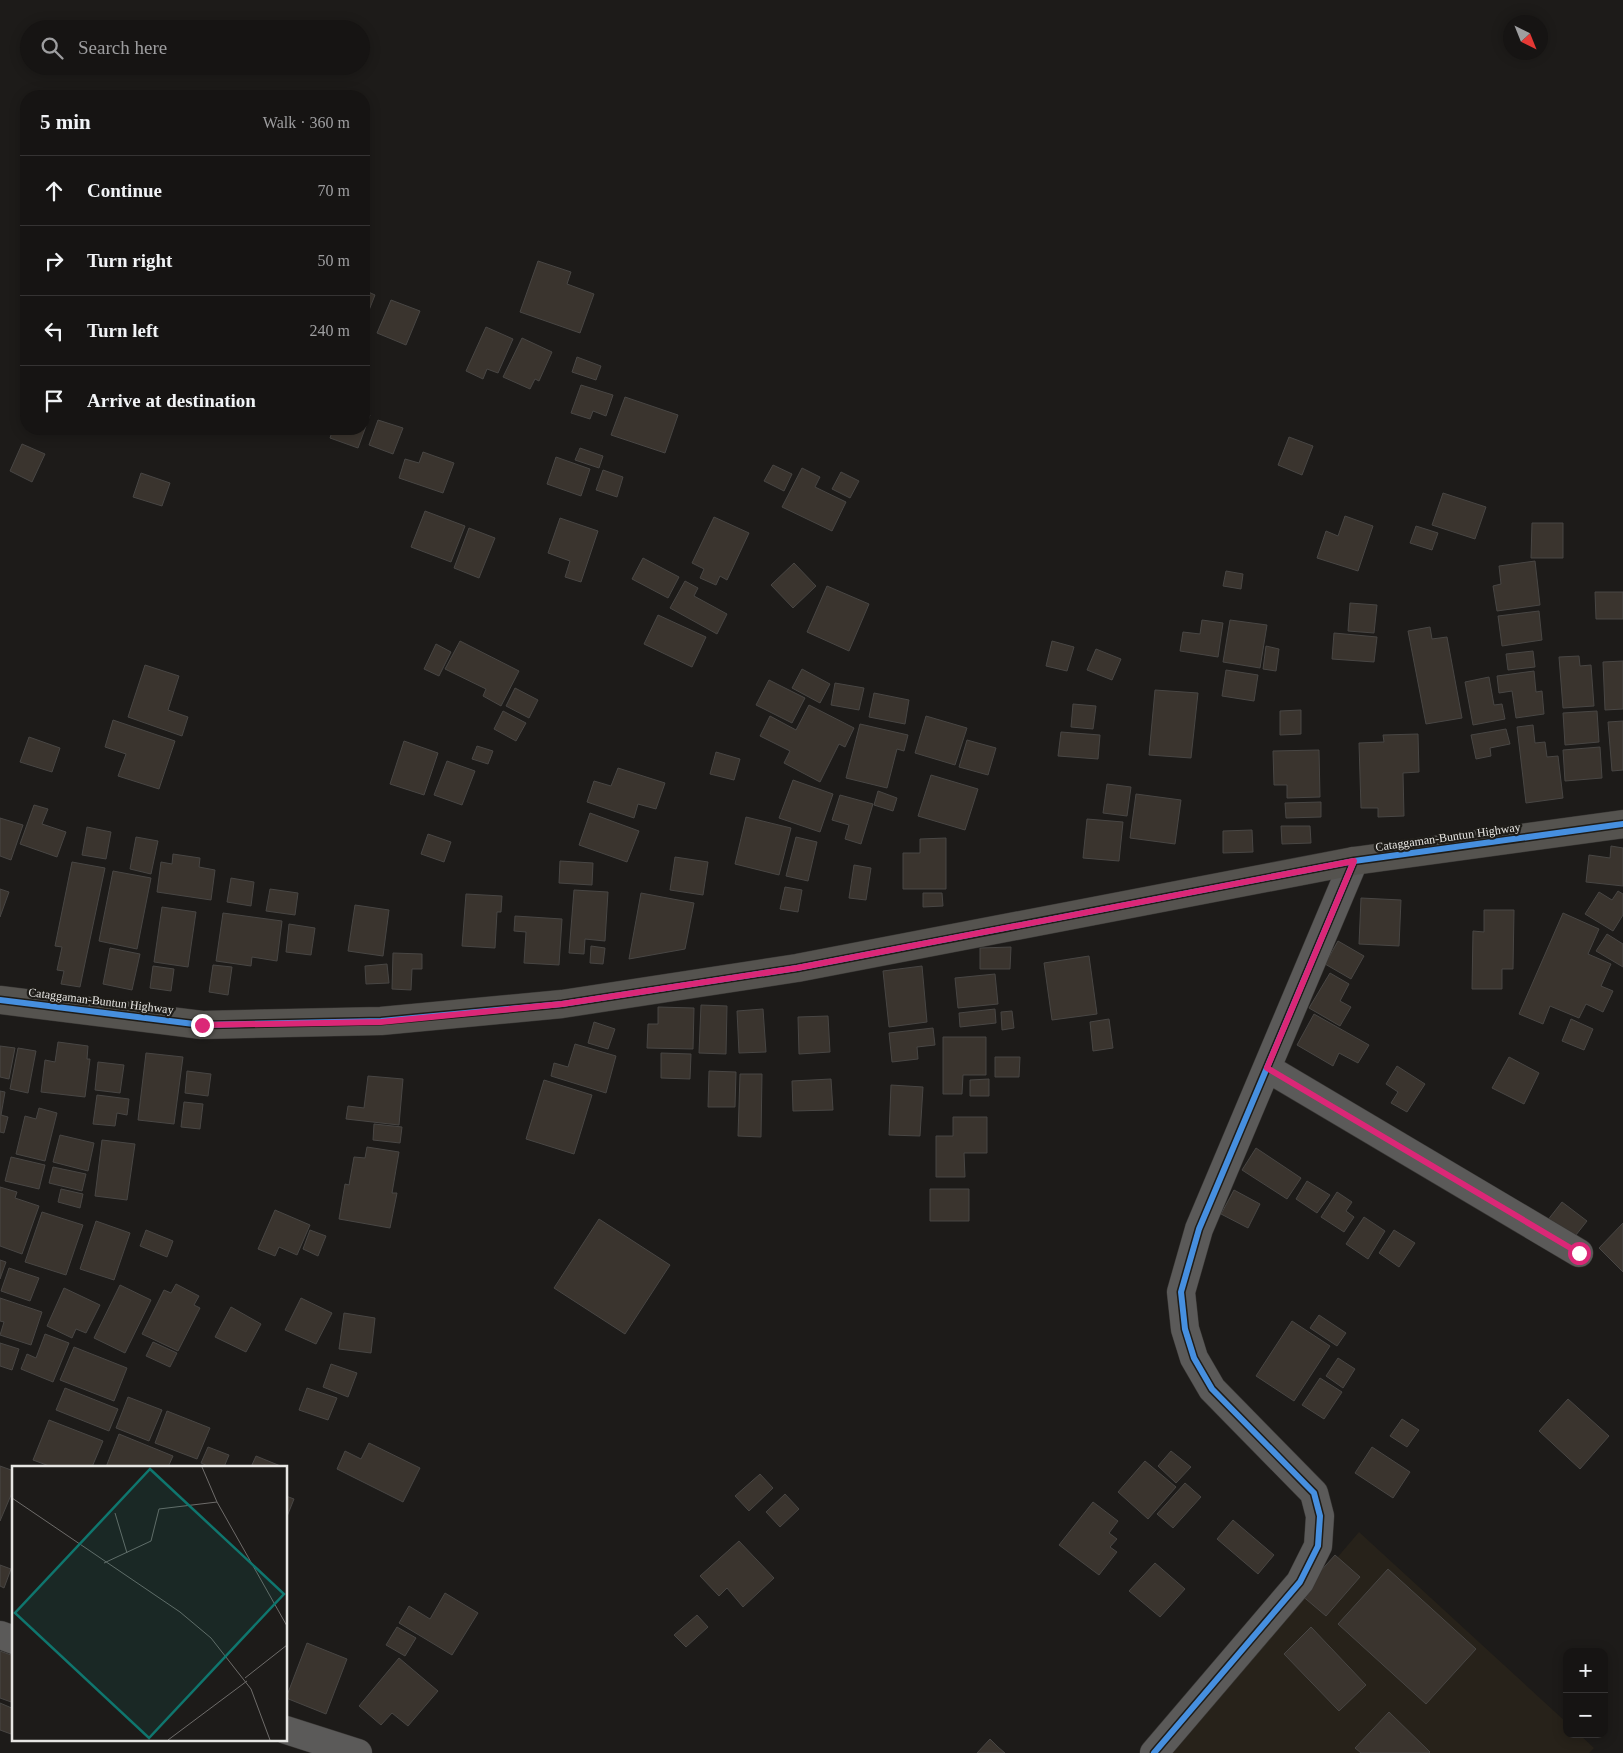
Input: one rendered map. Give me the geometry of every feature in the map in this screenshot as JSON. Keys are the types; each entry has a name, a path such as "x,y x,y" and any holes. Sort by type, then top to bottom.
{"street":[{"name":"Cataggaman-Buntun Highway","path":"0,1000 202,1025 381,1022 562,1004 797,968 1354,861 1623,824"},
{"path":"1154,1753 1300,1582 1318,1546 1320,1516 1314,1493 1212,1389 1194,1358 1185,1329 1181,1292 1199,1230 1354,861"},
{"path":"1267,1068 1579,1253"},
{"path":"0,1635 12,1639"},
{"path":"288,1731 358,1753"}],"shaded area":[{"path":"1359,1532 1563,1719 1563,1738 1583,1738 1594,1748 1589,1753 1171,1753"}],"building":[{"path":"538,261 571,272 567,284 594,294 580,333 520,312"},
{"path":"370,293 375,295 370,308"},
{"path":"391,300 420,311 406,345 377,333"},
{"path":"486,327 513,339 498,373 487,369 483,379 466,371"},
{"path":"522,338 552,352 539,381 535,379 530,389 503,377"},
{"path":"577,357 601,366 596,380 572,372"},
{"path":"581,385 613,395 606,416 593,411 590,419 571,413"},
{"path":"625,397 678,415 665,453 611,435"},
{"path":"378,420 403,428 393,454 369,445"},
{"path":"331,435 363,435 358,448 330,438"},
{"path":"1289,437 1313,446 1302,475 1278,465"},
{"path":"22,444 45,454 32,482 10,471"},
{"path":"580,448 603,456 599,468 575,460"},
{"path":"423,452 454,463 443,493 399,478 405,459 419,463"},
{"path":"556,457 590,469 581,496 547,484"},
{"path":"773,465 792,474 784,491 764,481"},
{"path":"802,468 820,477 815,487 846,502 832,531 782,507"},
{"path":"603,470 623,477 617,497 596,490"},
{"path":"841,472 859,481 850,498 832,489"},
{"path":"141,473 170,483 162,506 133,497"},
{"path":"1443,493 1486,507 1475,539 1432,525"},
{"path":"425,511 465,526 451,562 411,547"},
{"path":"1345,516 1373,526 1358,571 1317,558 1326,531 1338,536"},
{"path":"714,517 749,533 727,580 720,576 716,585 700,578 704,569 692,563"},
{"path":"560,518 598,531 581,582 565,577 570,561 548,553"},
{"path":"1532,523 1563,523 1563,558 1531,558"},
{"path":"1416,526 1438,533 1432,550 1410,543"},
{"path":"469,528 495,538 479,578 454,568"},
{"path":"643,558 679,577 668,598 632,579"},
{"path":"1535,561 1540,605 1497,611 1493,586 1501,584 1499,566"},
{"path":"794,563 816,586 793,608 771,585"},
{"path":"1226,571 1243,574 1241,589 1223,586"},
{"path":"685,581 698,588 694,596 727,614 717,634 670,608"},
{"path":"827,586 869,604 849,651 807,632"},
{"path":"1595,592 1623,592 1623,619 1596,619"},
{"path":"1350,603 1377,605 1374,633 1348,631"},
{"path":"1539,611 1542,640 1502,646 1498,616"},
{"path":"658,615 706,637 692,667 644,644"},
{"path":"1202,620 1223,623 1218,657 1180,651 1183,632 1200,634"},
{"path":"1230,620 1267,625 1260,668 1223,662"},
{"path":"1430,627 1432,639 1447,637 1462,718 1426,724 1408,631"},
{"path":"1334,633 1377,637 1374,662 1332,659"},
{"path":"460,641 519,671 501,706 483,696 486,689 445,669"},
{"path":"1052,641 1074,647 1067,671 1046,666"},
{"path":"436,644 451,652 439,676 424,669"},
{"path":"1266,646 1279,649 1276,671 1263,669"},
{"path":"1096,649 1121,659 1112,680 1087,670"},
{"path":"1533,651 1535,667 1508,670 1506,654"},
{"path":"1579,656 1580,666 1591,665 1594,706 1563,708 1559,657"},
{"path":"1623,661 1623,709 1605,710 1603,662"},
{"path":"145,665 179,676 168,710 188,717 182,736 128,717"},
{"path":"802,669 830,684 820,703 792,688"},
{"path":"1226,670 1258,675 1254,701 1222,696"},
{"path":"1534,671 1536,692 1542,691 1544,714 1516,718 1512,691 1499,693 1497,676"},
{"path":"1489,677 1494,705 1502,704 1505,719 1473,725 1465,682"},
{"path":"769,680 805,698 792,723 756,705"},
{"path":"835,683 864,688 859,710 831,705"},
{"path":"515,688 538,700 529,718 506,706"},
{"path":"1155,690 1198,693 1191,758 1149,755"},
{"path":"874,693 909,700 905,724 869,717"},
{"path":"1073,704 1096,706 1093,729 1071,727"},
{"path":"809,705 854,728 845,747 839,744 820,782 784,763 790,751 760,736 770,716 796,730"},
{"path":"1301,710 1301,734 1280,735 1280,711"},
{"path":"503,711 526,723 516,741 494,729"},
{"path":"1597,711 1599,742 1565,745 1563,713"},
{"path":"926,716 967,728 955,765 915,753"},
{"path":"113,720 175,741 159,789 118,776 126,754 105,747"},
{"path":"1623,721 1623,770 1612,771 1608,722"},
{"path":"860,724 908,735 904,751 897,749 887,788 846,778"},
{"path":"1533,725 1535,743 1545,742 1547,757 1558,756 1563,798 1526,803 1517,727"},
{"path":"1506,729 1510,744 1490,748 1491,756 1476,759 1471,735"},
{"path":"1061,732 1100,735 1098,759 1058,756"},
{"path":"1418,734 1419,772 1403,773 1404,816 1378,817 1378,808 1361,808 1359,743 1384,742 1383,735"},
{"path":"29,737 60,748 52,772 20,762"},
{"path":"967,740 996,748 988,775 959,767"},
{"path":"404,741 438,753 424,795 390,784"},
{"path":"477,746 493,751 488,764 472,759"},
{"path":"1600,747 1602,778 1565,781 1563,750"},
{"path":"1319,750 1320,797 1287,798 1287,785 1274,785 1273,751"},
{"path":"716,752 740,759 734,780 710,774"},
{"path":"447,761 475,771 462,805 434,795"},
{"path":"618,768 665,783 656,809 638,804 634,818 587,802 594,781 611,786"},
{"path":"931,775 978,789 965,830 918,816"},
{"path":"793,780 833,794 820,832 779,818"},
{"path":"1107,784 1131,787 1127,816 1103,813"},
{"path":"878,791 897,798 893,811 874,805"},
{"path":"1136,794 1181,800 1175,844 1130,838"},
{"path":"840,795 873,804 861,844 845,839 849,825 832,820"},
{"path":"1321,802 1321,817 1286,818 1285,803"},
{"path":"34,805 48,809 42,824 66,832 57,857 20,844"},
{"path":"590,813 639,831 627,862 579,845"},
{"path":"746,817 791,828 779,875 735,864"},
{"path":"0,818 23,825 11,860 0,856"},
{"path":"1087,819 1123,822 1119,861 1083,858"},
{"path":"1281,826 1310,826 1311,843 1282,844"},
{"path":"87,827 111,832 106,859 82,855"},
{"path":"1252,830 1253,852 1223,853 1223,831"},
{"path":"428,834 451,842 444,862 421,854"},
{"path":"136,837 158,841 151,874 130,869"},
{"path":"796,837 817,842 808,881 786,876"},
{"path":"946,838 946,889 903,889 903,853 920,853 920,839"},
{"path":"1611,846 1623,848 1623,886 1586,882 1589,855 1610,858"},
{"path":"173,854 200,858 199,867 215,870 211,900 157,892 161,862 172,864"},
{"path":"675,857 708,862 703,895 670,890"},
{"path":"560,861 593,863 592,885 559,883"},
{"path":"72,862 105,868 80,987 61,984 64,971 57,970 62,947 55,946"},
{"path":"854,865 871,868 866,900 849,898"},
{"path":"113,871 151,878 137,949 99,941"},
{"path":"231,878 254,882 251,906 227,902"},
{"path":"785,887 802,890 798,912 780,909"},
{"path":"0,889 9,892 0,917"},
{"path":"270,889 298,893 295,915 266,911"},
{"path":"574,890 608,892 605,941 585,939 584,954 569,953"},
{"path":"1618,891 1623,894 1623,915 1613,931 1585,914 1599,892 1612,900"},
{"path":"641,893 694,903 685,949 629,959"},
{"path":"923,893 942,893 943,906 923,907"},
{"path":"466,894 502,896 501,912 497,912 495,948 462,946"},
{"path":"1361,898 1401,900 1399,946 1359,944"},
{"path":"355,905 389,910 383,956 348,951"},
{"path":"162,907 196,912 188,967 154,962"},
{"path":"1484,910 1514,910 1513,969 1502,969 1502,989 1472,989 1473,931 1484,932"},
{"path":"223,913 282,921 277,961 252,957 251,966 216,961"},
{"path":"1563,913 1599,929 1588,954 1611,964 1601,986 1613,991 1603,1012 1586,1004 1579,1018 1550,1006 1543,1024 1519,1014"},
{"path":"515,916 562,919 559,965 524,963 526,932 514,931"},
{"path":"289,924 315,928 311,955 286,952"},
{"path":"1607,934 1623,944 1623,967 1596,951"},
{"path":"1338,941 1364,956 1351,979 1325,964"},
{"path":"591,946 605,948 603,964 590,963"},
{"path":"1011,947 1010,969 980,969 980,948"},
{"path":"110,948 140,954 132,990 103,984"},
{"path":"393,953 422,954 422,969 412,969 411,990 392,989"},
{"path":"1089,956 1097,1014 1052,1020 1044,963"},
{"path":"387,964 389,983 366,984 365,966"},
{"path":"213,965 232,967 228,995 209,992"},
{"path":"153,966 174,969 171,991 150,988"},
{"path":"922,966 927,1022 889,1027 883,971"},
{"path":"1330,973 1349,984 1340,1001 1351,1007 1340,1026 1309,1008"},
{"path":"995,974 998,1004 958,1008 955,978"},
{"path":"701,1005 727,1006 726,1054 699,1053"},
{"path":"658,1007 694,1008 693,1049 647,1048 648,1024 658,1024"},
{"path":"763,1009 766,1052 739,1053 737,1011"},
{"path":"995,1009 996,1023 960,1027 959,1013"},
{"path":"1012,1011 1014,1028 1002,1030 1001,1012"},
{"path":"1314,1014 1369,1045 1358,1063 1339,1053 1333,1066 1297,1045"},
{"path":"828,1016 830,1052 799,1054 798,1017"},
{"path":"1109,1019 1113,1048 1093,1051 1090,1022"},
{"path":"1571,1019 1593,1029 1584,1050 1562,1041"},
{"path":"594,1022 615,1029 608,1049 588,1043"},
{"path":"933,1028 935,1045 917,1047 918,1059 892,1062 889,1033"},
{"path":"943,1037 986,1037 986,1075 963,1075 962,1094 943,1094"},
{"path":"58,1042 88,1046 87,1059 90,1059 85,1097 41,1092 45,1060 55,1062"},
{"path":"575,1044 616,1056 606,1093 551,1076 554,1063 568,1067"},
{"path":"0,1046 15,1048 9,1079 0,1077"},
{"path":"18,1048 36,1051 28,1093 10,1089"},
{"path":"146,1053 183,1057 174,1124 138,1120"},
{"path":"661,1053 691,1054 690,1079 661,1078"},
{"path":"995,1057 1020,1057 1019,1077 995,1077"},
{"path":"1509,1057 1539,1073 1524,1104 1492,1088"},
{"path":"98,1062 124,1065 120,1093 95,1090"},
{"path":"1397,1066 1425,1084 1407,1112 1391,1103 1398,1092 1386,1084"},
{"path":"187,1071 211,1074 208,1096 185,1093"},
{"path":"709,1071 736,1072 735,1107 708,1107"},
{"path":"740,1074 762,1074 761,1137 738,1136"},
{"path":"368,1076 403,1079 399,1125 346,1119 348,1106 364,1108"},
{"path":"831,1079 833,1110 793,1111 792,1081"},
{"path":"989,1079 989,1096 970,1096 970,1080"},
{"path":"544,1080 592,1095 574,1154 526,1139"},
{"path":"891,1085 923,1087 920,1136 889,1135"},
{"path":"0,1091 5,1092 1,1115 8,1117 4,1133 0,1132"},
{"path":"97,1095 129,1099 127,1115 117,1113 115,1126 93,1124"},
{"path":"184,1102 203,1104 200,1129 181,1127"},
{"path":"39,1108 57,1113 45,1161 16,1154 25,1116 36,1119"},
{"path":"953,1117 987,1117 987,1153 964,1153 965,1177 936,1177 936,1136 953,1136"},
{"path":"374,1124 402,1127 400,1143 373,1140"},
{"path":"60,1135 94,1143 88,1171 53,1162"},
{"path":"102,1140 135,1144 127,1200 95,1196"},
{"path":"367,1147 399,1152 392,1193 397,1193 390,1228 339,1219 345,1184 349,1185 354,1157 365,1158"},
{"path":"1256,1148 1301,1178 1287,1199 1242,1170"},
{"path":"11,1157 45,1165 39,1189 5,1181"},
{"path":"53,1167 86,1174 82,1191 49,1183"},
{"path":"1307,1181 1330,1195 1317,1213 1296,1199"},
{"path":"0,1187 17,1192 15,1198 39,1206 22,1254 0,1246"},
{"path":"61,1189 83,1194 80,1208 58,1202"},
{"path":"930,1189 969,1189 969,1221 930,1221"},
{"path":"1234,1190 1260,1204 1248,1228 1221,1214"},
{"path":"1337,1192 1352,1202 1346,1211 1354,1217 1344,1232 1321,1217"},
{"path":"1562,1202 1587,1221 1572,1240 1547,1221"},
{"path":"275,1210 310,1225 297,1255 279,1247 275,1256 258,1249"},
{"path":"42,1212 83,1225 66,1275 25,1262"},
{"path":"1364,1217 1385,1231 1368,1259 1346,1244"},
{"path":"599,1219 670,1265 625,1334 554,1288"},
{"path":"96,1221 130,1233 114,1280 80,1269"},
{"path":"1623,1223 1623,1272 1599,1248"},
{"path":"146,1230 173,1241 167,1257 140,1246"},
{"path":"310,1230 326,1236 318,1256 303,1249"},
{"path":"1394,1230 1415,1243 1399,1267 1379,1253"},
{"path":"0,1260 6,1262 0,1279"},
{"path":"9,1268 39,1278 30,1301 1,1291"},
{"path":"176,1284 199,1296 194,1305 200,1308 178,1351 142,1334 164,1290 171,1293"},
{"path":"120,1285 151,1300 125,1353 94,1338"},
{"path":"64,1288 100,1305 86,1333 76,1329 72,1338 47,1326"},
{"path":"0,1298 42,1312 31,1345 0,1335 4,1322 0,1321"},
{"path":"301,1298 332,1313 316,1344 285,1330"},
{"path":"231,1307 261,1324 246,1352 215,1337"},
{"path":"344,1313 375,1318 371,1353 339,1349"},
{"path":"1319,1315 1346,1333 1337,1346 1310,1328"},
{"path":"1292,1321 1330,1346 1294,1401 1256,1376"},
{"path":"45,1334 69,1343 53,1382 21,1369 27,1354 36,1358"},
{"path":"153,1342 177,1353 170,1367 146,1356"},
{"path":"0,1343 19,1349 12,1370 0,1366"},
{"path":"74,1347 127,1368 114,1401 60,1380"},
{"path":"1338,1358 1355,1369 1343,1388 1326,1376"},
{"path":"331,1364 357,1373 348,1397 323,1387"},
{"path":"1320,1378 1342,1392 1324,1419 1302,1405"},
{"path":"65,1388 118,1409 109,1431 56,1410"},
{"path":"307,1388 337,1398 328,1420 299,1410"},
{"path":"128,1397 162,1410 149,1441 116,1428"},
{"path":"1568,1399 1609,1436 1580,1469 1539,1431"},
{"path":"167,1411 210,1428 197,1459 155,1443"},
{"path":"1402,1419 1419,1430 1407,1447 1390,1436"},
{"path":"49,1420 103,1441 92,1466 49,1466 33,1460"},
{"path":"119,1434 173,1456 168,1466 106,1466"},
{"path":"369,1443 420,1468 403,1502 337,1469 345,1451 361,1459"},
{"path":"208,1447 229,1455 224,1466 208,1466 201,1463"},
{"path":"1372,1447 1410,1472 1393,1498 1355,1473"},
{"path":"1171,1451 1191,1467 1176,1483 1158,1466"},
{"path":"256,1456 281,1466 251,1466"},
{"path":"1145,1461 1176,1487 1148,1519 1118,1492"},
{"path":"0,1466 12,1470 12,1493 0,1521"},
{"path":"760,1474 773,1488 749,1511 735,1496"},
{"path":"1185,1483 1201,1497 1173,1528 1157,1514"},
{"path":"785,1494 799,1509 780,1527 766,1512"},
{"path":"288,1497 294,1499 288,1514"},
{"path":"1093,1502 1118,1521 1109,1533 1117,1539 1110,1547 1117,1552 1099,1575 1059,1545"},
{"path":"1233,1520 1274,1555 1258,1574 1217,1539"},
{"path":"739,1541 774,1578 743,1607 727,1588 719,1596 700,1576"},
{"path":"1335,1555 1360,1577 1326,1616 1300,1594"},
{"path":"1155,1563 1185,1589 1160,1617 1129,1591"},
{"path":"0,1565 11,1569 4,1588 0,1586"},
{"path":"1388,1569 1476,1649 1426,1704 1338,1624"},
{"path":"445,1593 478,1613 452,1655 399,1623 409,1606 430,1619"},
{"path":"697,1615 708,1627 686,1647 674,1635"},
{"path":"397,1627 416,1638 405,1656 386,1645"},
{"path":"1311,1627 1366,1685 1339,1711 1284,1654"},
{"path":"307,1643 347,1659 326,1714 288,1699 288,1693"},
{"path":"0,1651 12,1655 12,1702 0,1698"},
{"path":"399,1658 438,1691 408,1726 392,1713 381,1725 359,1706"},
{"path":"0,1703 12,1708 12,1732 11,1734 0,1730"},
{"path":"1389,1712 1429,1753 1361,1753 1355,1748"},
{"path":"990,1739 998,1747 1005,1753 977,1753"}],"cycle path":[{"path":"0,1000 202,1025 381,1021 562,1004 797,968 1354,861 1623,824"},
{"path":"1154,1753 1300,1582 1318,1546 1320,1516 1314,1493 1212,1389 1194,1358 1185,1329 1181,1292 1199,1229 1354,861"}],"route":[{"path":"202,1025 381,1022 562,1004 797,968 1354,861 1267,1068 1579,1253"}]}
